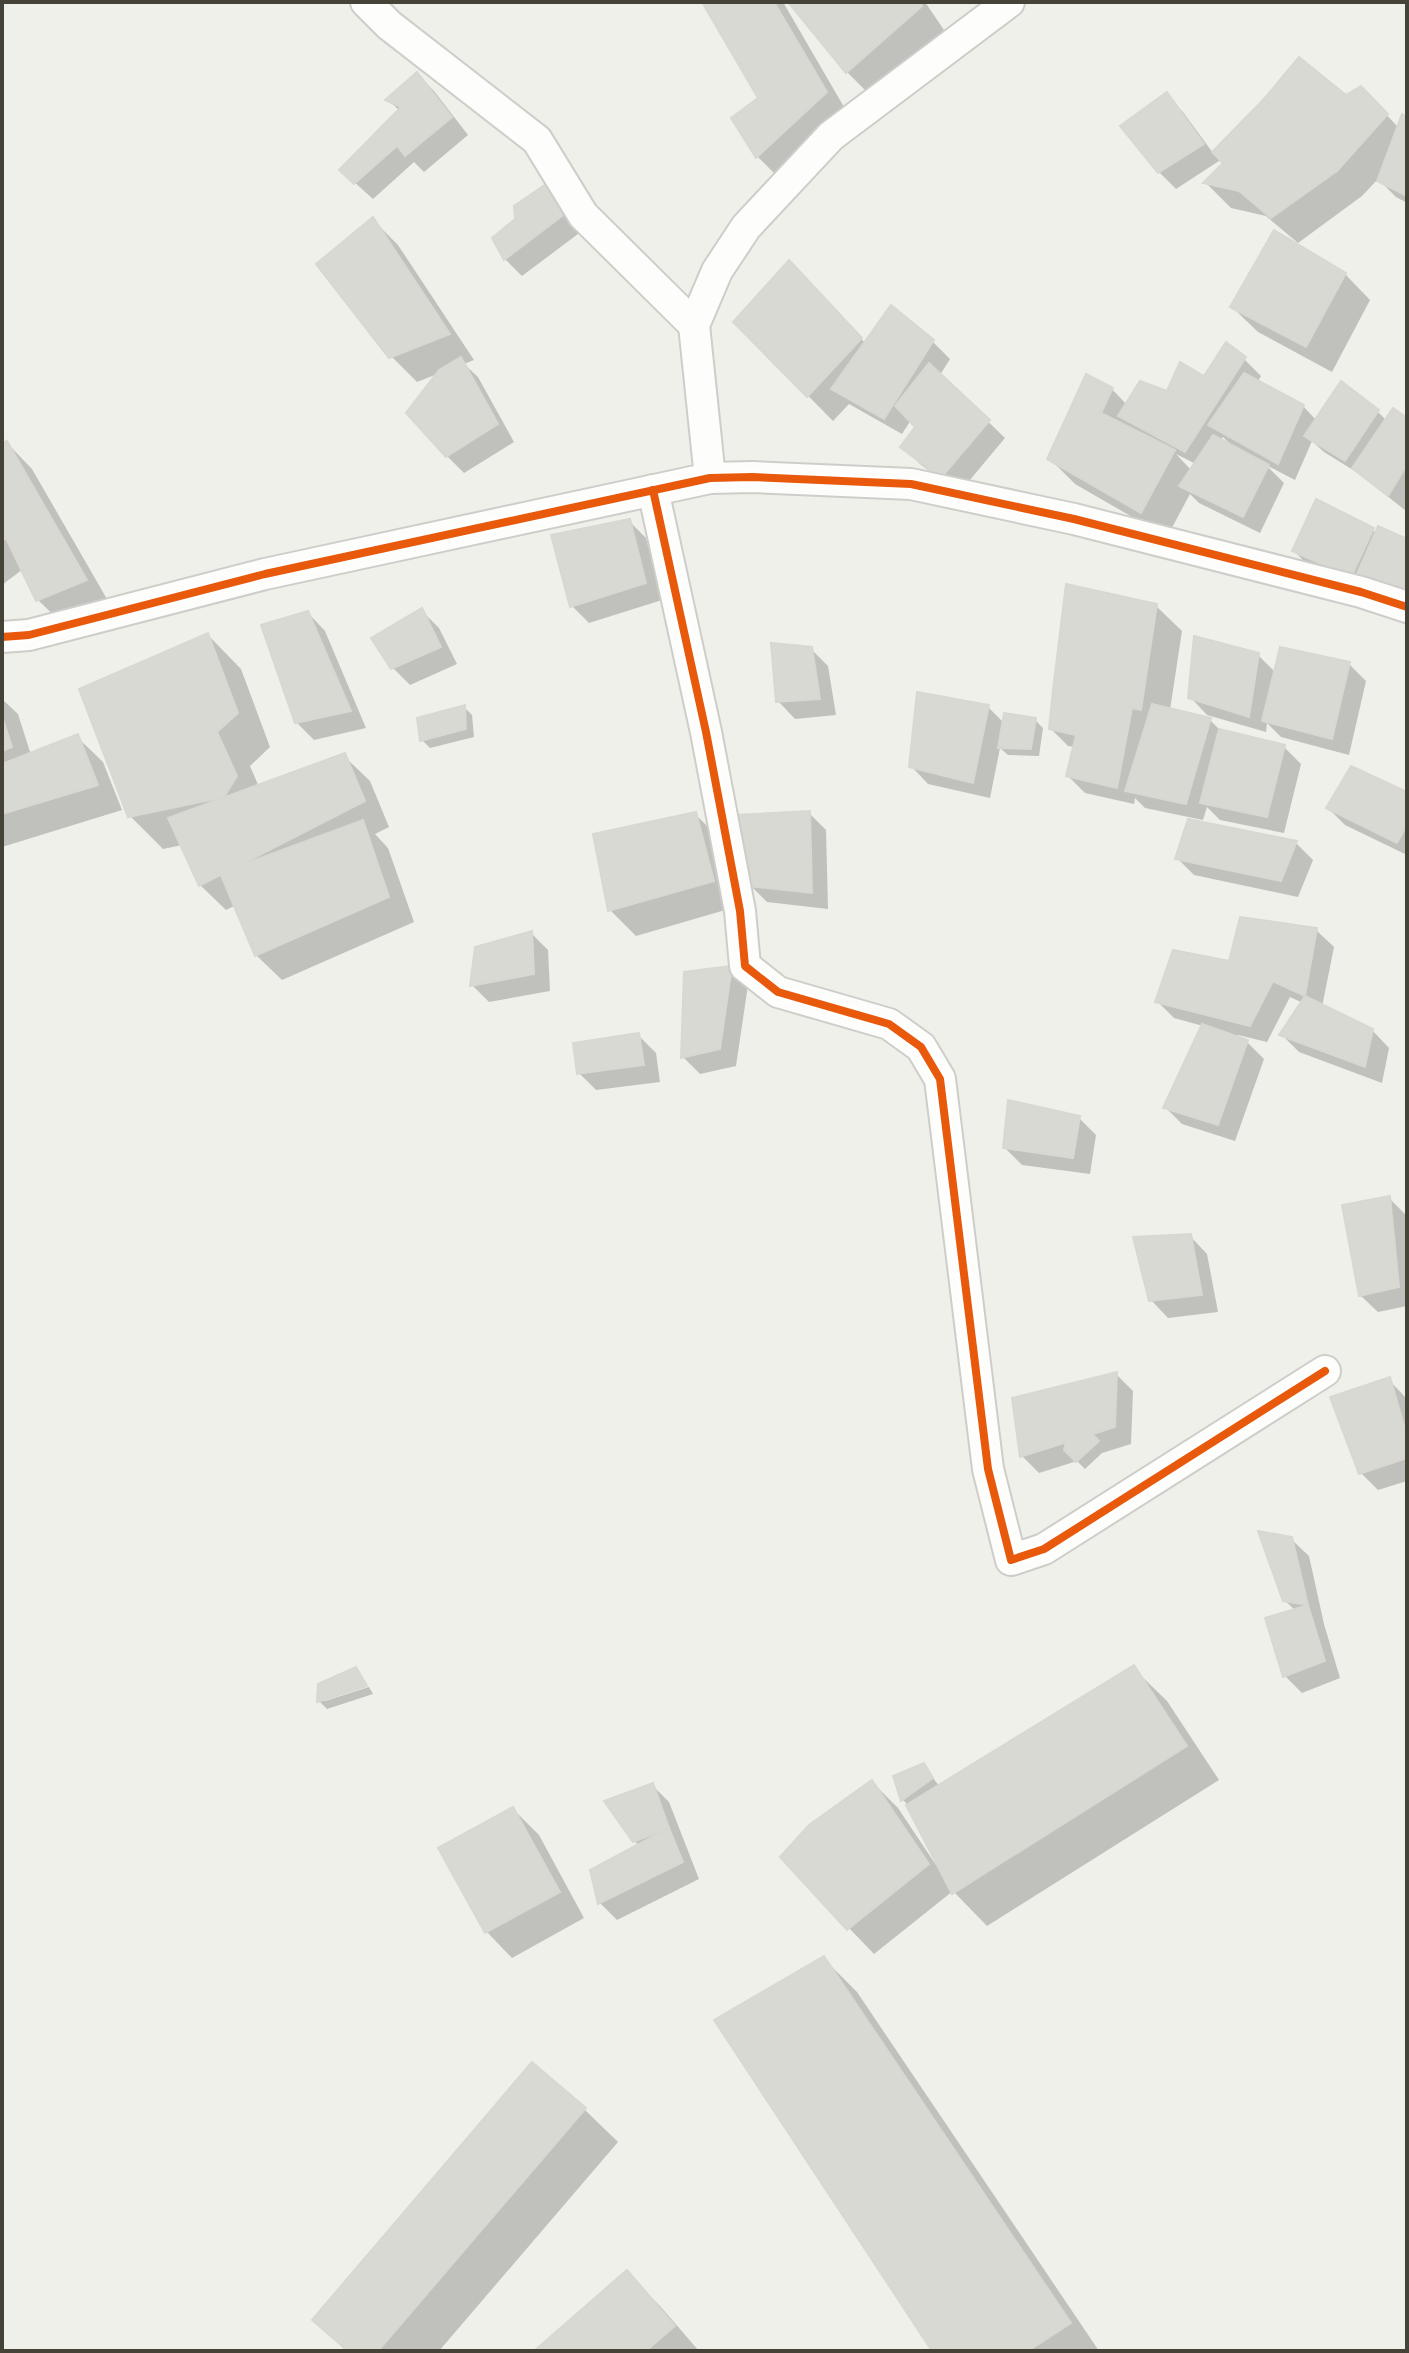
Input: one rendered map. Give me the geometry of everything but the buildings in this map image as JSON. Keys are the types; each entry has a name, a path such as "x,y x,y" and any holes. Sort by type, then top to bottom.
{"street":[{"path":"366,2 389,25 537,140 583,215 694,325"},
{"path":"710,478 694,325 717,271 746,227 831,136 1009,2"},
{"path":"2,637 29,635 265,574 653,490 710,478 752,477 911,484 1074,519 1361,592 1407,607"},
{"path":"653,490 709,747 740,911 745,966 778,992 889,1024 921,1047 940,1079 988,1469 1011,1560 1044,1549 1325,1371"}],"cycle path":[{"path":"2,637 29,635 265,574 710,478 752,477 911,484 1074,519 1361,592 1407,607"},
{"path":"653,490 706,732 740,911 745,966 778,992 889,1024 921,1047 940,1079 988,1469 1011,1560 1044,1549 1325,1371"}]}
